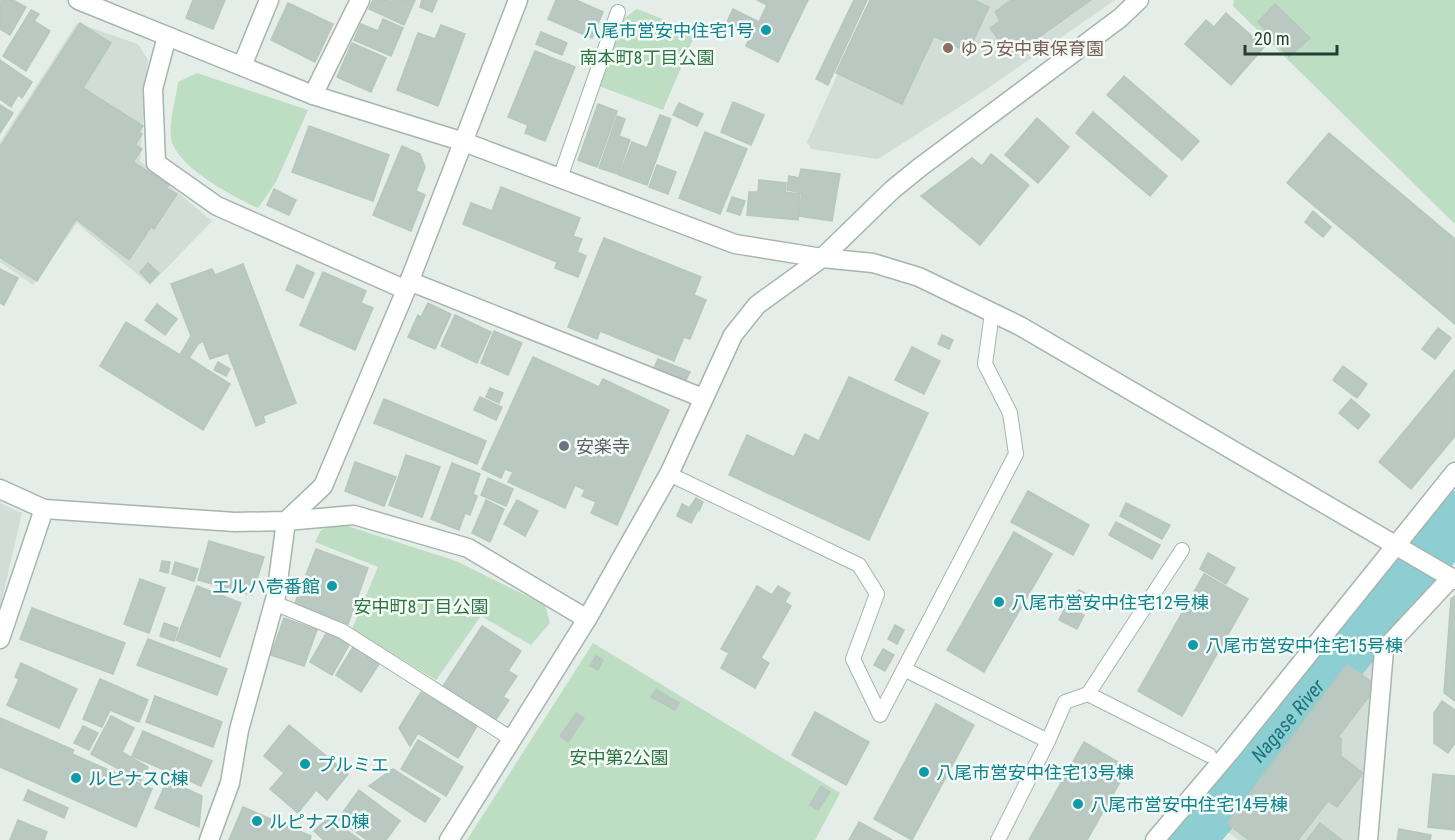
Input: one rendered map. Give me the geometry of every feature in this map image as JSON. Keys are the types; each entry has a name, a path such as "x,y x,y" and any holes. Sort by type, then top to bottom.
{"street":[{"path":"78,0 313,95 464,142 735,244 822,258 873,263 909,274 1020,326 1453,579 1384,650 1368,840"},
{"path":"242,66 269,0"},
{"path":"313,95 360,0"},
{"path":"209,840 230,783 239,730 274,603 286,521 323,486 408,286 518,0"},
{"path":"449,840 587,619 669,474 733,335 757,305 822,258 892,190 919,168 1120,18 1139,0"},
{"path":"167,36 153,89 156,163 217,206 408,286 703,398"},
{"path":"1155,840 1399,547 1455,472"},
{"path":"0,489 44,509 235,522 286,521 354,515 468,548 587,619"},
{"path":"0,639 44,509"}],"lane":[{"path":"560,178 618,12"},
{"path":"669,474 858,565 877,594 853,659 880,715 1016,454 1010,413 985,364 992,313"},
{"path":"998,840 1065,702 1088,694 1182,549"},
{"path":"274,603 287,606 342,631 512,739"},
{"path":"904,669 1048,741"},
{"path":"1088,694 1209,755"}],"shaded area":[{"name":"ゆう安中東保育園","path":"871,0 1115,0 978,95 878,159 811,149 807,142"},
{"path":"77,23 138,44 148,60 140,161 212,221 150,285 77,223 33,285 0,262 0,142"},
{"path":"0,503 22,513 0,608"},
{"path":"1369,640 1380,646 1358,840 1239,840 1219,825"}],"green space":[{"path":"1234,0 1455,0 1455,224 1233,6"},
{"name":"南本町8丁目公園","path":"637,9 696,32 663,110 599,86 622,20"},
{"path":"197,73 308,110 276,182 258,208 207,179 182,159 175,148 171,137 171,124 178,82"},
{"name":"安中町8丁目公園","path":"338,523 456,561 545,605 550,623 531,645 481,616 436,680 352,629 378,567 315,542 321,530"},
{"name":"安中第2公園","path":"593,643 840,793 815,840 467,840"}],"building":[{"path":"1,0 13,0 26,7 10,35 0,29"},
{"path":"193,0 225,0 213,29 186,18"},
{"path":"373,0 415,0 404,25 369,9"},
{"path":"422,0 437,0 432,12 420,7"},
{"path":"556,0 576,0 603,12 592,38 548,19"},
{"name":"八尾市営安中住宅1号","path":"757,0 808,0 778,62 746,46 751,36 726,24 733,9 759,22 767,5"},
{"path":"854,0 867,0 828,85 816,79"},
{"path":"870,0 974,0 989,7 968,52 934,36 902,104 836,73"},
{"path":"1011,0 1091,0 1011,57 990,28 1000,21 995,12"},
{"path":"288,3 333,24 315,62 271,40"},
{"path":"1275,4 1310,38 1289,57 1258,22"},
{"path":"31,10 39,14 34,21 50,31 26,71 3,56"},
{"path":"1226,13 1264,47 1231,85 1185,44 1206,20 1214,27"},
{"path":"383,19 403,28 391,56 354,40 361,24 378,31"},
{"path":"80,23 111,43 83,88 143,126 139,132 142,134 135,145 142,149 133,162 169,185 166,188 177,194 154,229 151,227 129,260 76,219 37,281 0,257 0,147"},
{"path":"441,25 465,34 438,106 397,90 418,33 435,39"},
{"path":"541,32 567,43 562,55 536,44"},
{"path":"352,43 386,58 371,92 337,77"},
{"path":"535,51 575,67 545,141 525,133 528,125 508,117"},
{"path":"0,60 32,82 22,98 18,95 11,107 0,99"},
{"path":"1124,76 1199,141 1182,160 1107,95"},
{"path":"733,102 764,115 751,145 721,132"},
{"path":"679,103 703,114 697,126 673,115"},
{"path":"598,104 617,111 597,167 578,160"},
{"path":"0,105 13,113 0,133"},
{"path":"1093,112 1167,176 1150,196 1076,133"},
{"path":"660,115 671,119 647,185 619,175 632,142 647,148"},
{"path":"617,116 625,119 619,136 630,140 618,174 599,168"},
{"path":"1037,118 1069,147 1038,183 1005,155"},
{"path":"309,126 389,155 373,201 292,172"},
{"path":"705,132 747,149 720,214 679,198"},
{"path":"1329,133 1455,239 1455,324 1287,183"},
{"path":"402,146 420,154 425,167 416,191 425,195 411,231 373,215"},
{"path":"991,154 1029,185 980,245 921,196 972,158 982,166"},
{"path":"657,165 676,172 668,194 649,187"},
{"path":"801,169 840,174 832,221 799,216 802,193 787,190 789,176 799,178"},
{"path":"759,180 786,183 785,192 800,194 798,220 747,215 749,192 758,192"},
{"path":"501,187 580,218 573,236 582,239 577,252 586,256 578,277 555,268 557,262 463,224 471,203 492,211"},
{"path":"274,189 296,200 289,215 267,205"},
{"path":"732,197 745,201 740,215 727,211"},
{"path":"1313,211 1331,227 1323,237 1305,222"},
{"path":"604,238 701,277 694,295 706,300 690,339 684,337 674,361 600,331 597,339 568,327"},
{"path":"148,263 159,273 150,283 140,272"},
{"path":"243,264 296,403 263,416 265,422 256,426 228,353 210,359 203,341 198,344 189,358 230,384 203,430 100,366 126,322 180,355 191,336 171,284 212,269 215,275"},
{"path":"297,265 314,273 303,298 286,290"},
{"path":"0,269 18,278 4,305 0,303"},
{"path":"323,272 366,291 361,303 373,308 355,350 300,325"},
{"path":"428,303 451,314 435,349 408,337 418,315 421,317"},
{"path":"157,304 177,319 165,335 145,320"},
{"path":"455,315 491,332 477,363 441,346"},
{"path":"1438,328 1451,338 1435,359 1422,349"},
{"path":"494,331 522,343 508,375 481,363"},
{"path":"942,335 953,340 949,349 938,344"},
{"path":"912,347 940,361 924,394 895,380"},
{"path":"533,357 599,387 603,379 669,410 617,525 591,513 596,502 582,496 585,490 575,485 565,508 508,482 513,472 505,469 501,478 482,469"},
{"path":"658,359 690,372 686,380 654,368"},
{"path":"218,362 230,369 226,376 214,370"},
{"path":"1343,366 1367,384 1357,398 1333,380"},
{"path":"1455,370 1455,436 1411,489 1379,462"},
{"path":"849,377 928,413 869,540 729,475 747,435 794,457 805,434 819,441"},
{"path":"490,388 503,393 499,403 486,397"},
{"path":"480,397 502,407 496,420 474,410"},
{"path":"384,399 486,441 477,464 374,423"},
{"path":"1351,399 1370,415 1358,429 1339,413"},
{"path":"406,455 440,467 422,517 389,505"},
{"path":"355,462 396,477 384,506 345,491"},
{"path":"452,463 480,474 473,494 477,496 470,515 465,513 459,530 431,519"},
{"path":"488,478 513,489 506,506 481,495"},
{"path":"1028,491 1089,525 1073,555 1011,522"},
{"path":"696,498 703,502 699,511 690,507"},
{"path":"486,500 504,509 490,542 472,533"},
{"path":"517,500 538,511 525,536 504,524"},
{"path":"1126,503 1170,525 1162,539 1120,516"},
{"path":"682,504 697,512 691,523 677,516"},
{"path":"1116,522 1160,545 1152,559 1109,535"},
{"name":"八尾市営安中住宅12号棟","path":"1014,532 1052,554 984,672 947,650"},
{"path":"209,541 264,557 252,595 198,580"},
{"name":"エルハ壱番館","path":"316,549 368,568 348,624 295,603"},
{"path":"1208,553 1235,568 1226,584 1200,569"},
{"path":"162,561 170,562 168,573 160,571"},
{"path":"175,562 198,569 194,581 172,574"},
{"name":"八尾市営安中住宅15号棟","path":"1204,574 1248,599 1182,716 1138,691"},
{"path":"140,579 165,588 149,633 124,624"},
{"path":"197,586 241,603 220,657 176,640"},
{"path":"757,586 772,595 778,586 790,593 785,602 791,606 761,658 769,663 755,688 721,668 729,653 721,649"},
{"path":"1079,590 1090,596 1082,610 1071,603"},
{"path":"1455,596 1455,701 1444,693 1451,599"},
{"path":"1066,606 1084,615 1077,629 1059,620"},
{"path":"32,608 125,643 113,674 20,639"},
{"path":"284,618 317,630 304,666 271,655"},
{"path":"164,623 178,628 174,641 160,636"},
{"path":"895,625 904,630 897,644 888,639"},
{"path":"482,626 521,651 508,671 517,676 503,697 509,700 495,721 443,686"},
{"path":"327,632 349,645 332,675 310,662"},
{"path":"148,639 227,669 217,695 137,665"},
{"path":"353,647 379,664 361,692 336,675"},
{"path":"883,649 894,655 885,671 874,665"},
{"path":"596,656 603,660 598,670 590,666"},
{"path":"21,663 77,689 59,728 7,705 19,679 15,677"},
{"path":"1347,664 1377,686 1338,737 1341,739 1341,756 1363,773 1337,807 1328,801 1298,840 1249,840 1227,823"},
{"path":"100,679 148,700 139,722 110,710 102,727 83,719"},
{"path":"656,689 679,703 675,710 651,697"},
{"path":"421,692 477,726 458,758 418,733 410,746 399,728"},
{"path":"155,696 222,722 213,747 146,722"},
{"path":"1442,701 1455,710 1455,743 1448,753 1434,743 1434,713"},
{"name":"八尾市営安中住宅13号棟","path":"936,704 974,725 912,840 874,819"},
{"path":"815,712 869,742 846,785 792,755"},
{"path":"576,713 584,718 568,742 560,736"},
{"path":"111,716 134,728 122,752 148,767 141,781 91,754"},
{"name":"ルピナスC棟","path":"0,718 74,750 72,754 152,789 136,827 0,767"},
{"name":"プルミエ","path":"289,725 348,774 327,800 316,790 298,813 270,789 284,773 264,756"},
{"path":"83,726 98,733 89,750 74,743"},
{"path":"143,731 212,761 201,786 132,756"},
{"path":"418,740 463,767 446,796 401,769"},
{"name":"八尾市営安中住宅14号棟","path":"1084,742 1128,768 1087,840 1029,840"},
{"path":"393,769 440,799 425,822 369,786"},
{"path":"1433,774 1455,776 1455,830 1428,827"},
{"path":"167,780 202,796 199,827 155,808"},
{"path":"821,786 830,792 818,810 810,805"},
{"path":"28,790 68,808 64,818 24,800"},
{"path":"359,790 400,821 386,840 367,840 338,819"},
{"name":"ルピナスD棟","path":"243,807 311,836 310,840 229,840"},
{"path":"329,817 360,840 324,840 314,831"},
{"path":"18,820 47,832 44,840 10,840"},
{"path":"859,822 892,840 849,840"},
{"path":"1320,823 1342,840 1307,840"},
{"path":"1399,829 1431,835 1430,840 1397,840"}],"waterway":[{"name":"Nagase River","path":"1187,840 1410,576 1455,518"}],"place":[{"name":"八尾市営安中住宅1号","path":"766,30"},
{"name":"ゆう安中東保育園","path":"948,48"},
{"name":"安楽寺","path":"564,446"},
{"name":"エルハ壱番館","path":"332,586"},
{"name":"八尾市営安中住宅12号棟","path":"999,602"},
{"name":"八尾市営安中住宅15号棟","path":"1193,645"},
{"name":"プルミエ","path":"305,764"},
{"name":"八尾市営安中住宅13号棟","path":"924,772"},
{"name":"ルピナスC棟","path":"76,778"},
{"name":"八尾市営安中住宅14号棟","path":"1078,804"},
{"name":"ルピナスD棟","path":"257,821"}]}
